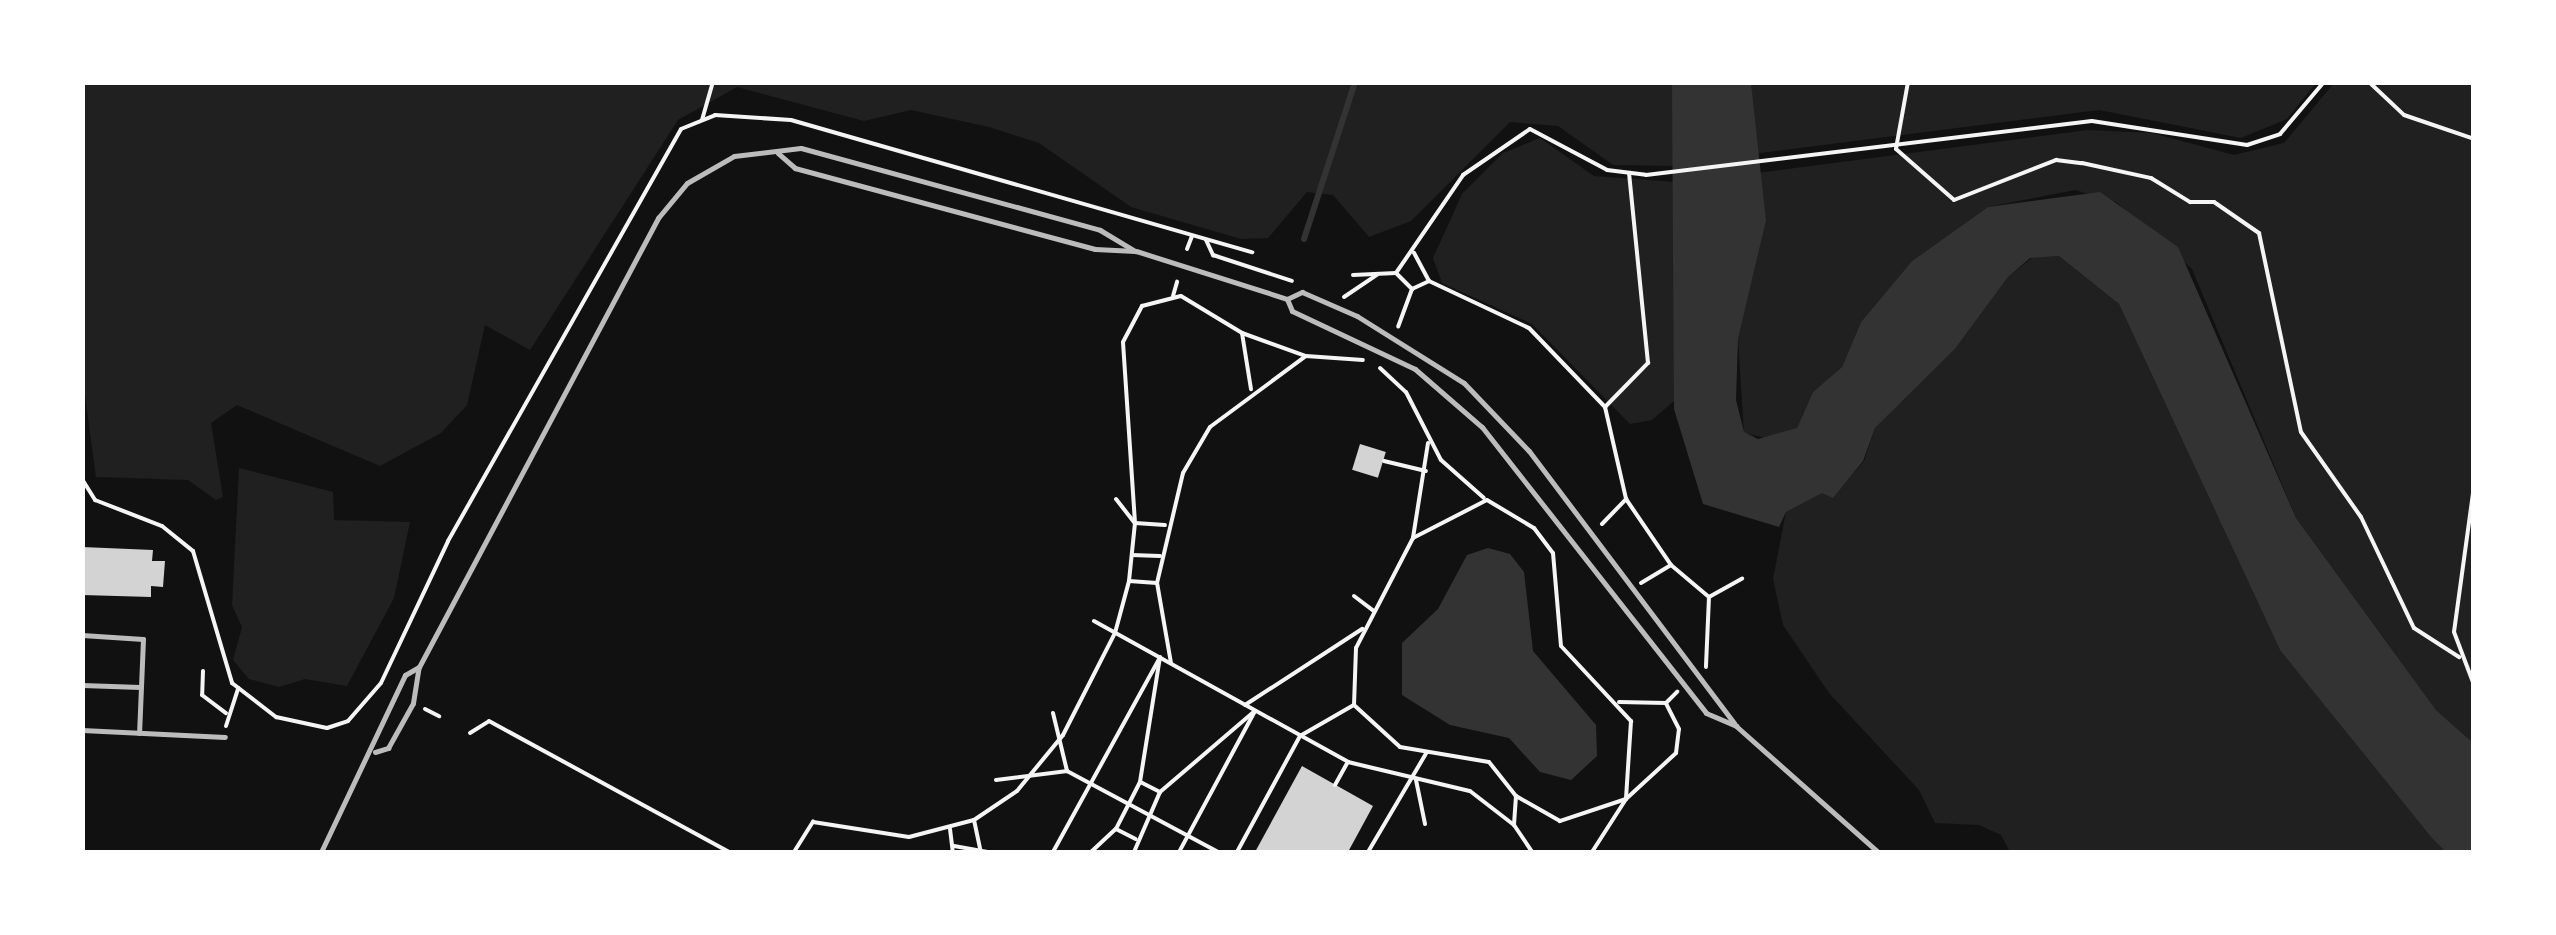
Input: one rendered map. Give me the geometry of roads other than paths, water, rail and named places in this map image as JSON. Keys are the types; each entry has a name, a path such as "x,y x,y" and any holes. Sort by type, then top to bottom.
{"lane":[{"path":"321,852 374,752 370,739 419,667 658,218 714,164 801,148 970,191 1124,238 1135,251"},
{"path":"778,153 795,168 1095,249 1135,251 1287,300 1302,292 1426,353 1496,414 1591,532 1736,726 1878,852"},
{"path":"1287,300 1292,311 1415,369 1482,428 1706,713 1736,726"},
{"path":"82,635 143,639 138,732"},
{"path":"374,752 388,748 413,703 419,667"},
{"path":"82,685 140,688"},
{"path":"82,730 225,736"}],"waterway":[{"path":"1304,239 1355,82"}]}
